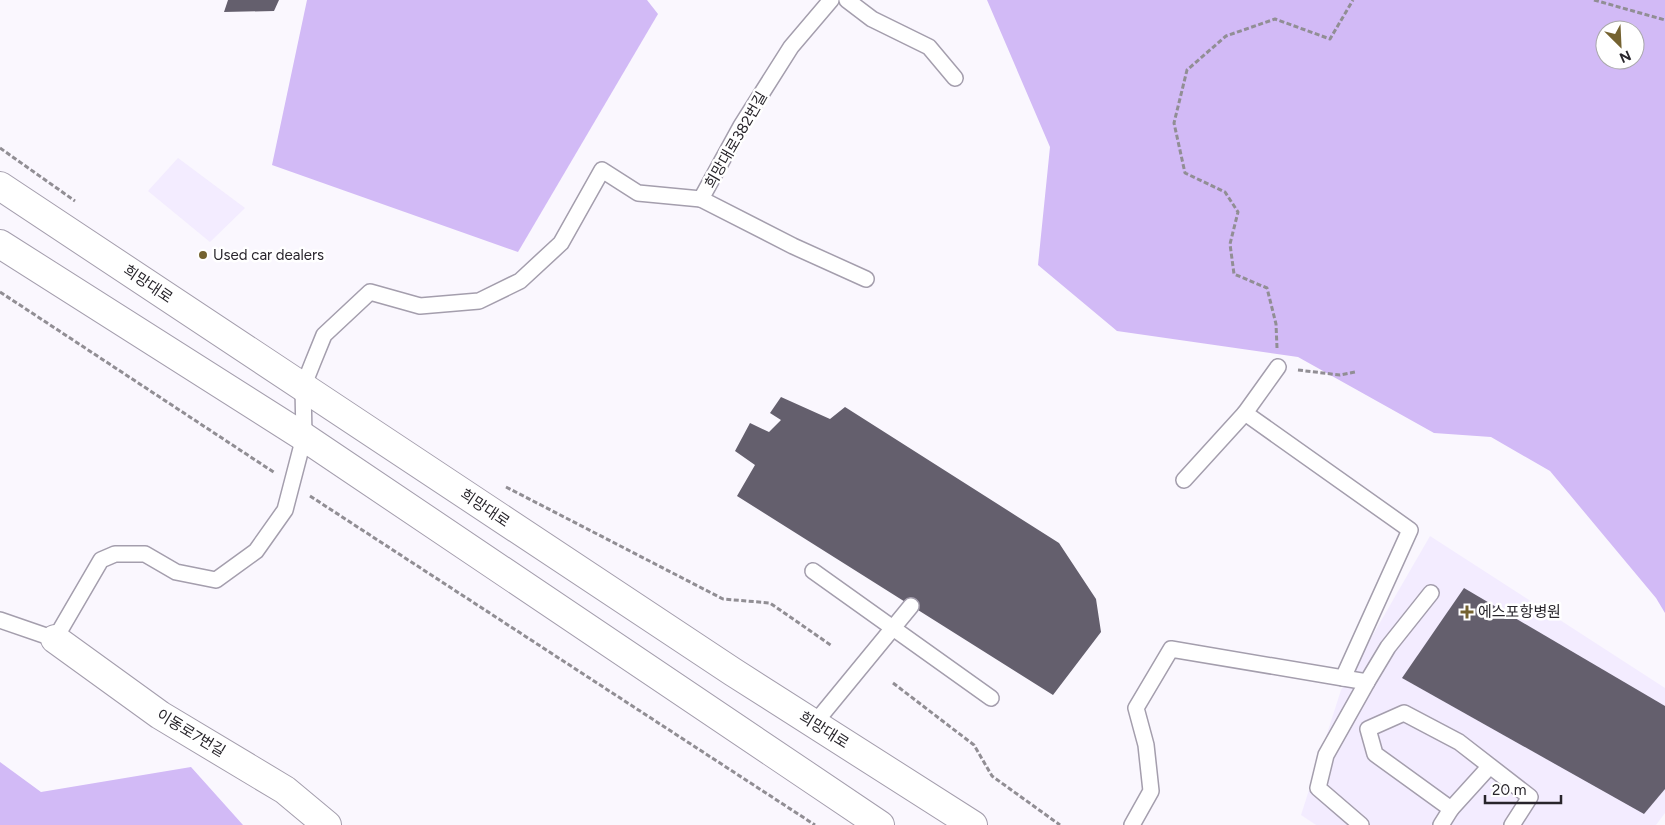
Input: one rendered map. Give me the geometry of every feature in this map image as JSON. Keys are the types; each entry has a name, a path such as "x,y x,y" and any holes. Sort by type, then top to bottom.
{"main road":[{"name":"희망대로","path":"0,186 814,724 973,825"},
{"path":"0,244 304,437 880,825"},
{"name":"이동로7번길","path":"56,639 160,715 285,790 327,825"}],"lane":[{"name":"희망대로382번길","path":"303,387 324,336 370,292 420,306 479,302 520,281 560,243 602,170 638,192 702,199 741,126 791,47 832,0"},
{"path":"847,0 872,20 929,47 955,78"},
{"path":"702,199 793,246 866,279"},
{"path":"1184,480 1246,413 1278,367"},
{"path":"0,620 56,639 101,560 115,554 145,554 176,572 216,580 256,551 285,510 304,437 303,387"},
{"path":"1246,413 1410,530 1343,678"},
{"path":"813,571 991,698"},
{"path":"1361,825 1318,788 1326,755 1388,647 1431,593"},
{"path":"814,724 911,606"},
{"path":"1132,825 1151,791 1146,745 1136,708 1171,649 1368,682"},
{"path":"1451,809 1375,754 1368,730 1404,714 1459,742 1530,797 1512,825"},
{"path":"1441,825 1451,809 1490,766"}],"path":[{"path":"1353,0 1330,39 1275,19 1226,36 1187,70 1174,123 1185,173 1225,192 1238,212 1230,244 1234,274 1267,288 1276,324 1278,367 1340,375 1355,372"},
{"path":"1594,0 1665,20"},
{"path":"0,292 815,825"},
{"path":"498,483 723,599 770,603 832,646"},
{"path":"892,683 974,745 992,776 1060,825"}],"shaded area":[{"path":"307,0 647,0 658,14 518,252 272,165"},
{"path":"987,0 1665,0 1665,613 1656,598 1550,471 1491,437 1434,433 1298,357 1117,331 1038,265 1050,147"},
{"path":"178,158 245,208 210,242 148,191"},
{"name":"에스포항병원","path":"1430,536 1665,688 1665,813 1656,825 1316,825 1301,815 1341,690"},
{"path":"0,762 41,792 191,767 243,825 0,825"}],"building":[{"path":"228,0 279,0 274,11 224,12"},
{"path":"781,397 830,419 845,407 1059,543 1096,599 1101,632 1053,695 737,496 755,465 735,451 750,423 769,432 781,420 770,413"},
{"name":"에스포항병원","path":"1464,588 1665,706 1665,789 1644,814 1402,678"}],"place":[{"name":"Used car dealers","path":"203,255"},
{"name":"에스포항병원","path":"1467,612"}]}
